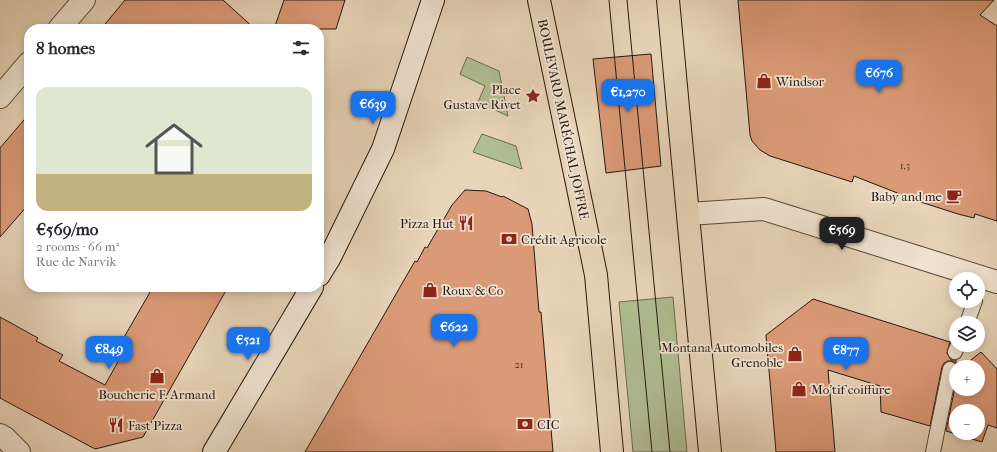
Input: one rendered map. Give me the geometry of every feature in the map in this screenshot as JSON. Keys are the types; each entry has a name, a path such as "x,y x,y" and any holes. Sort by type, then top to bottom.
{"main road":[{"path":"63,24 84,0"},
{"path":"324,267 383,149 433,0"},
{"name":"BOULEVARD MARÉCHAL JOFFRE","path":"539,0 596,275 612,452"},
{"path":"668,0 710,452"},
{"path":"0,97 24,70"},
{"path":"688,214 764,209 986,284"},
{"path":"214,452 309,292"},
{"path":"0,435 19,452"}],"lane":[{"path":"934,452 949,374"}],"green space":[{"path":"467,57 499,71 508,116 478,102 485,86 460,74"},
{"path":"482,134 516,146 522,169 473,152"},
{"path":"673,297 687,452 633,452 619,302"}],"building":[{"path":"125,0 223,0 249,24 105,24"},
{"path":"284,0 345,0 336,29 324,29 324,24 276,24"},
{"path":"738,0 994,0 980,15 997,26 997,221 975,214 974,218 958,214 899,195 900,194 854,176 852,182 770,156 760,150 752,141 750,135"},
{"path":"651,54 661,166 606,173 593,59"},
{"path":"24,120 24,210 0,237 0,148"},
{"path":"465,190 486,191 502,197 503,196 528,209 532,224 553,452 305,452 415,261 417,262 425,247 427,248 452,205"},
{"path":"150,292 225,292 143,437 95,449 0,398 0,317 38,338 36,341 63,355 59,361 105,385 129,342 123,339"},
{"path":"813,299 949,342 947,353 951,360 944,363 942,367 930,426 881,412 880,386 828,370 835,452 776,452 766,335"},
{"path":"981,352 997,369 997,428 988,425 985,434 985,404 952,404 953,396 985,396 985,360 971,360"},
{"path":"949,416 949,432 946,431"}],"tram line":[{"path":"609,0 652,452"},
{"path":"627,0 670,452"}],"place":[{"name":"Windsor","path":"764,81"},
{"name":"Place Gustave Rivet","path":"533,96"},
{"name":"Baby and me","path":"954,196"},
{"name":"Pizza Hut","path":"466,223"},
{"name":"Crédit Agricole","path":"509,239"},
{"name":"Roux & Co","path":"430,290"},
{"name":"Montana Automobiles Grenoble","path":"795,354"},
{"name":"Boucherie F. Armand","path":"157,376"},
{"name":"Mo'tif coiffure","path":"799,389"},
{"name":"CIC","path":"525,424"},
{"name":"Fast Pizza","path":"116,425"}]}
